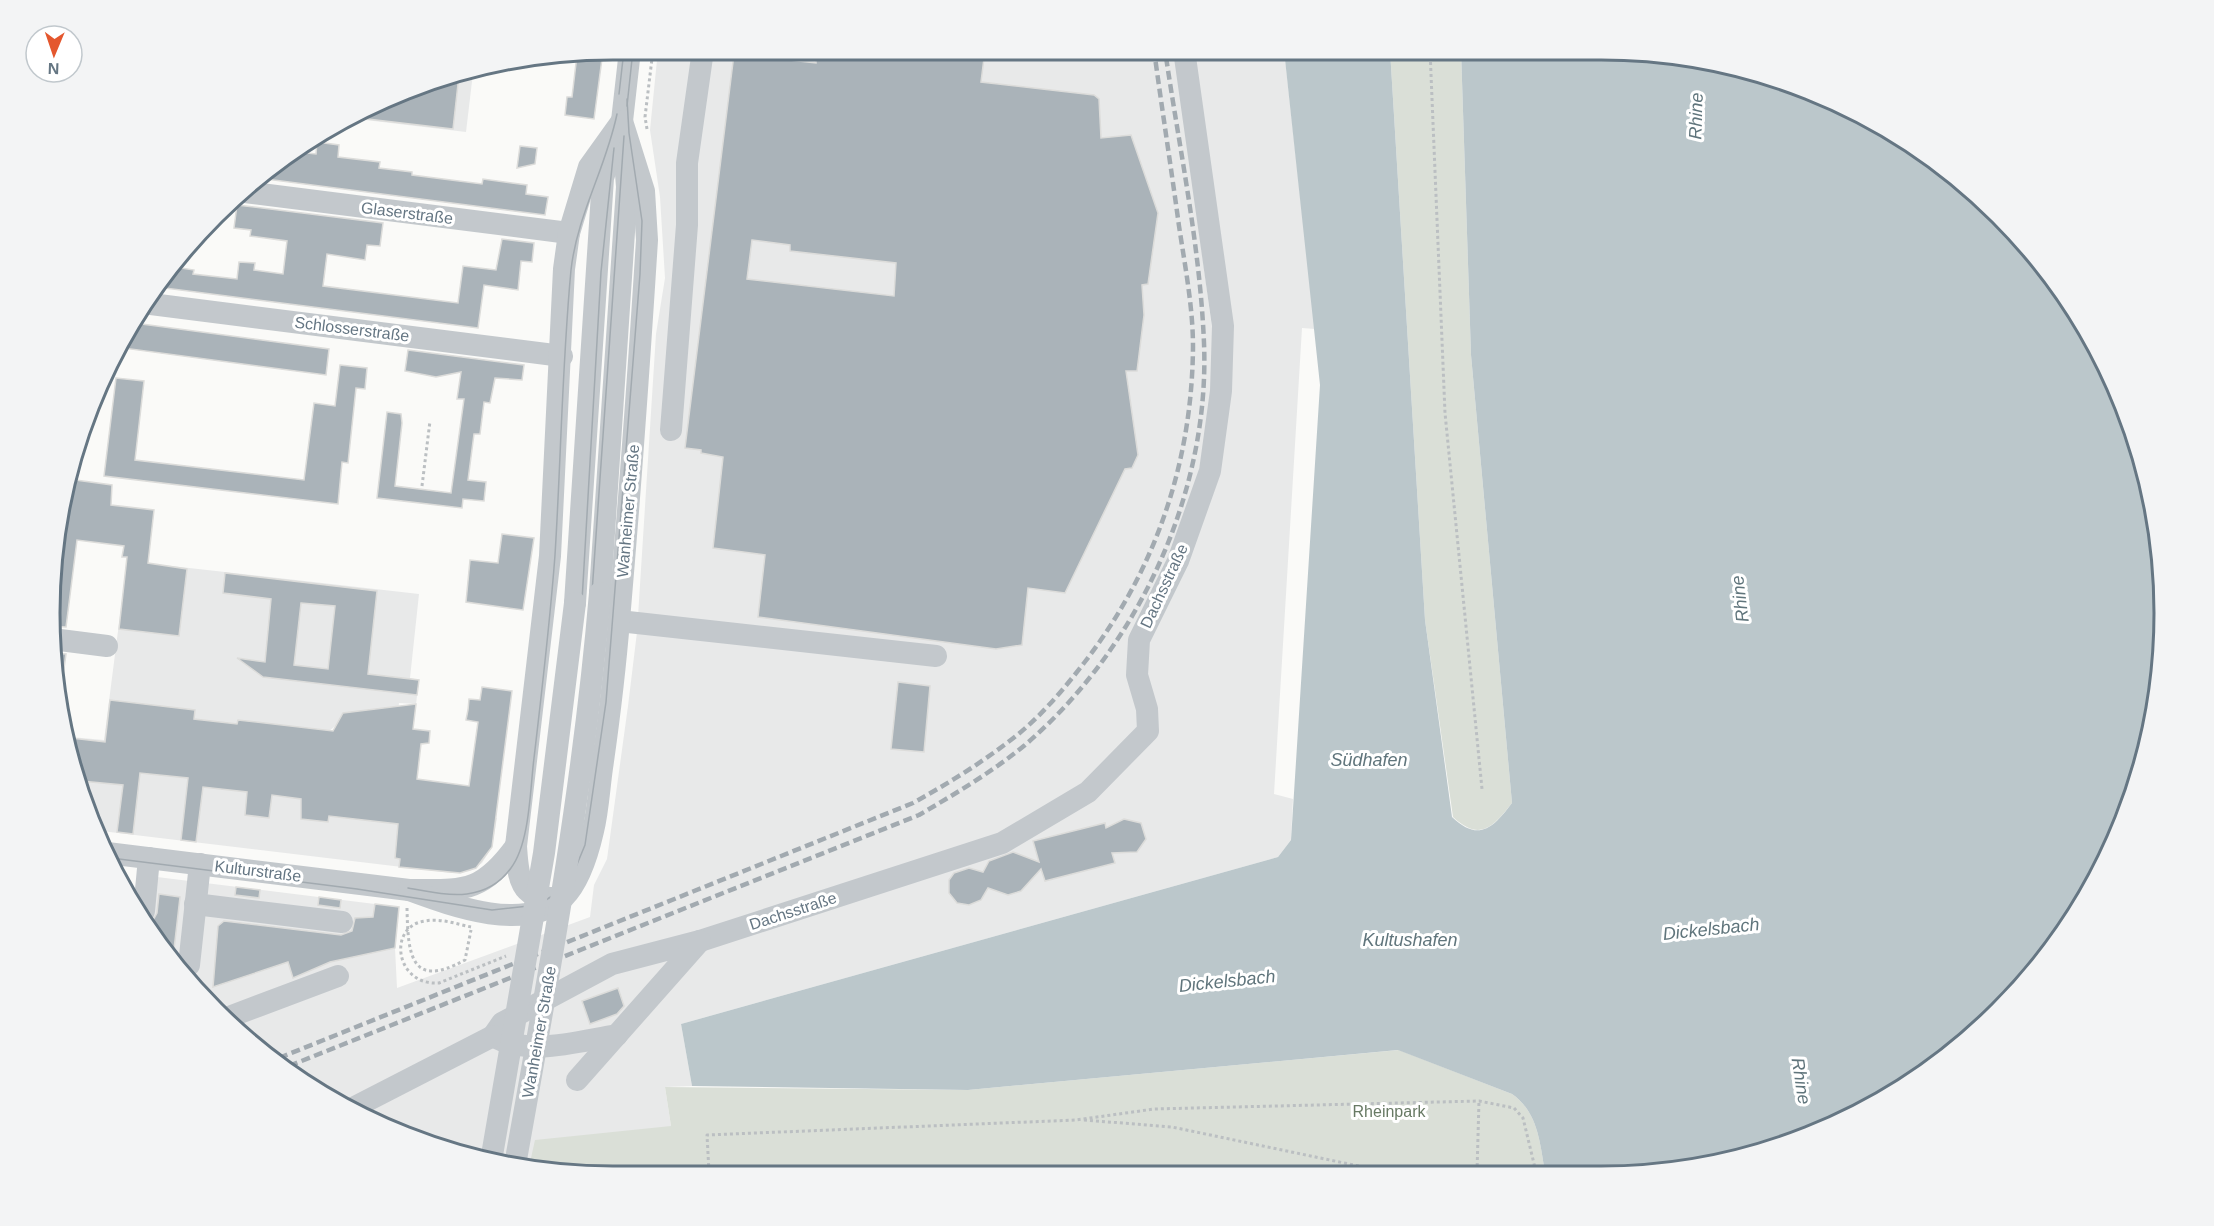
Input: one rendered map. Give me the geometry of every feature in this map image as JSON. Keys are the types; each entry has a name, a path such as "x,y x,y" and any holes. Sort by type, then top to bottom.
{"street":[{"name":"Wanheimer Straße","path":"516,1157 570,856 594,665 627,187 622,121 629,60"},
{"path":"670,430 687,225 687,163 702,60"},
{"name":"Dachsstraße","path":"700,941 1002,843 1088,792 1148,731 1147,709 1137,675 1139,640 1178,561 1210,471 1221,391 1223,326 1185,60"},
{"name":"Wanheimer Straße","path":"622,121 644,191 647,240 612,696 594,829 585,861 565,896 542,897 526,889 518,876 516,846 550,556 564,269 569,233 590,167 622,121"},
{"name":"Wanheimer Straße","path":"492,1152 544,853 575,603 603,178 622,121"},
{"name":"Glaserstraße","path":"253,193 569,233"},
{"name":"Schlosserstraße","path":"154,304 561,356"},
{"path":"619,621 936,656"},
{"path":"61,640 107,646"},
{"name":"Wanheimer Straße","path":"409,890 451,890 479,884 497,872 516,846"},
{"name":"Kulturstraße","path":"115,854 409,890"},
{"path":"144,906 149,858"},
{"path":"189,965 200,864"},
{"path":"409,890 452,906 510,915 542,910 565,896"},
{"path":"195,904 342,922"},
{"path":"577,1080 700,941"},
{"path":"360,1105 493,1036 502,1023 612,964 700,941"},
{"path":"234,1015 338,976"},
{"path":"493,1036 515,1045 547,1046 617,1035"}],"path":[{"path":"1430,60 1445,413 1482,789"},
{"path":"422,486 430,422"},
{"path":"409,890 408,944 412,960 420,969 434,972 465,960 471,927 440,921 422,921 408,930 402,941 400,955 403,967 412,977 428,984 439,983 510,954"},
{"path":"1477,1166 1479,1101"},
{"path":"709,1166 707,1135 1076,1120 1154,1109 1479,1101 1514,1108 1523,1118 1535,1166"},
{"path":"1076,1120 1172,1127 1359,1166"}],"shaded area":[{"path":"657,60 1176,60 1212,328 1230,328 1194,60 1285,60 1315,329 1302,328 1274,794 1293,799 1291,840 1278,857 681,1024 692,1086 665,1087 671,1126 608,1166 577,1165 505,1155 435,1137 368,1109 336,1092 276,1052 248,1029 197,978 152,918 157,877 399,907 395,948 397,988 590,917 594,885 607,859 637,632 656,334 665,278 660,197 650,130"},
{"path":"472,78 466,132 363,120 435,89"},
{"path":"127,561 419,594 410,678 419,680 416,704 399,703 396,727 343,720 329,731 443,811 497,818 492,847 482,863 470,871 452,873 105,831 89,791 75,737 104,740"}],"green space":[{"path":"1391,60 1461,60 1471,355 1512,803 1492,825 1479,830 1463,825 1453,817 1425,620"},
{"name":"Rheinpark","path":"1399,1050 1512,1094 1521,1101 1533,1119 1544,1166 613,1166 577,1165 531,1159 535,1140 671,1126 665,1087 968,1090"}],"water":[{"path":"1285,60 1391,60 1425,620 1452,817 1470,829 1485,829 1499,819 1512,803 1471,355 1461,60 1637,61 1709,71 1744,79 1779,89 1846,117 1878,134 1938,174 1966,197 2017,248 2040,276 2080,337 2097,368 2125,435 2143,505 2149,541 2153,577 2153,649 2143,721 2135,756 2125,791 2097,858 2080,890 2040,950 1992,1004 1938,1052 1908,1073 1846,1109 1779,1137 1744,1147 1709,1155 1637,1165 1544,1166 1533,1119 1521,1101 1512,1094 1398,1050 968,1090 692,1086 681,1024 1278,857 1291,840 1320,385"}],"building":[{"path":"602,60 594,119 565,115 567,97 572,97 576,61"},
{"path":"733,60 789,60 816,63 816,60 984,60 981,82 1094,95 1099,99 1101,138 1131,135 1158,213 1148,284 1142,285 1144,315 1137,371 1126,371 1138,455 1132,468 1125,469 1065,593 1028,588 1022,645 996,649 758,617 765,555 713,548 723,457 685,448","holes":["752,240 790,245 790,251 896,263 894,296 747,279"]},
{"path":"458,82 453,129 365,119 401,102"},
{"path":"322,143 339,145 338,157 380,162 379,168 412,172 412,175 482,184 483,179 527,185 526,194 548,197 545,215 269,179 306,153 316,154 317,146"},
{"path":"520,146 537,148 535,164 517,168"},
{"path":"239,205 383,223 380,246 367,245 365,260 327,254 323,286 458,303 463,266 496,270 502,239 534,243 532,262 521,261 518,290 484,285 478,328 166,288 181,268 194,270 193,274 237,279 239,262 255,263 254,270 283,274 287,241 250,236 251,230 234,228 237,208"},
{"path":"142,324 329,349 326,375 127,349"},
{"path":"408,350 524,365 522,380 495,378 490,403 484,402 480,434 474,434 468,480 486,482 484,501 463,499 462,508 377,498 387,412 401,414 402,423 395,486 451,493 464,399 457,399 461,372 436,377 405,371"},
{"path":"340,365 367,368 365,389 356,388 348,463 342,462 338,504 104,476 116,378 144,381 135,460 304,480 314,403 335,406"},
{"path":"77,480 112,485 111,505 154,510 148,563 187,569 179,636 119,629 127,557 122,557 124,546 77,540 66,627 60,627 61,577 65,541"},
{"path":"502,534 534,538 523,610 466,602 470,560 498,563"},
{"path":"225,573 377,591 368,674 419,680 417,695 263,677 237,658 265,662 271,599 223,593","holes":["301,603 335,606 328,669 294,665"]},
{"path":"62,654 66,654 64,672"},
{"path":"898,682 930,686 924,752 891,749"},
{"path":"482,687 512,691 492,847 476,868 460,873 399,867 400,859 395,858 398,824 329,816 328,822 301,819 301,799 272,795 269,818 245,815 247,792 203,787 196,842 181,840 188,778 140,773 133,834 117,832 123,785 86,782 75,738 105,742 110,700 195,710 194,719 237,724 238,720 333,731 343,713 416,704 413,729 430,731 429,743 421,744 417,779 469,786 478,722 466,720 469,699 480,700"},
{"path":"1124,819 1141,823 1146,839 1137,852 1112,853 1115,863 1045,881 1041,869 1021,891 1008,895 988,888 981,900 969,905 957,903 949,893 949,880 954,873 969,868 983,872 989,861 1013,852 1039,862 1033,841 1105,823 1106,828"},
{"path":"236,887 260,890 259,898 235,895"},
{"path":"159,894 180,897 174,950 153,920 157,913"},
{"path":"319,897 341,900 340,908 318,905"},
{"path":"375,904 399,907 395,948 330,962 293,978 288,962 213,987 218,926 224,921 341,935 352,931 355,918 373,917"},
{"path":"618,988 624,1006 617,1014 590,1024 582,1001"}],"tram line":[{"path":"619,94 623,60"},
{"path":"627,106 632,60"},
{"path":"117,859 357,889 492,910 538,905 563,889 573,874 585,845 606,702 640,274 642,221 629,133 627,99"},
{"path":"408,888 451,894 477,892 501,879 511,868 522,845 530,800 553,580 571,270 579,230 617,114"},
{"path":"509,1156 562,854 587,664 624,136"},
{"path":"499,1154 552,853 582,601 601,272 614,148"}],"railway":[{"path":"283,1057 913,803 966,772 1004,746 1034,720 1060,692 1109,628 1131,591 1165,514 1186,433 1191,390 1192,317 1155,60"},
{"path":"293,1064 919,815 1012,755 1065,706 1101,662 1133,615 1159,564 1180,511 1194,455 1203,399 1202,306 1194,233 1167,60"}],"water label":[{"name":"Rhine","path":"1696,116"},
{"name":"Rhine","path":"1740,599"},
{"name":"Südhafen","path":"1369,760"},
{"name":"Dickelsbach","path":"1711,929"},
{"name":"Kultushafen","path":"1410,940"},
{"name":"Dickelsbach","path":"1227,981"},
{"name":"Rhine","path":"1801,1081"}]}
